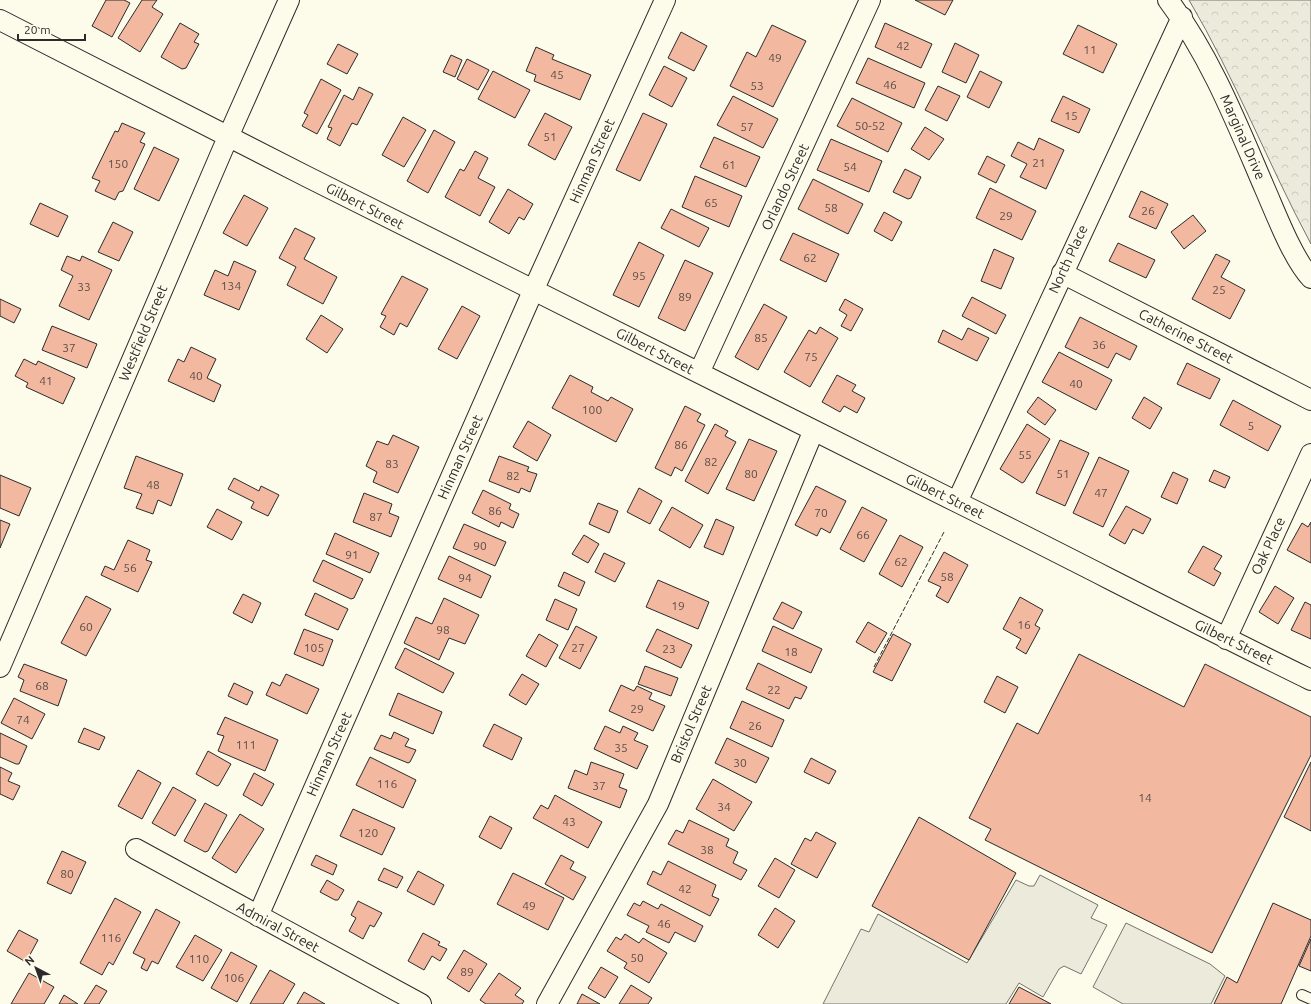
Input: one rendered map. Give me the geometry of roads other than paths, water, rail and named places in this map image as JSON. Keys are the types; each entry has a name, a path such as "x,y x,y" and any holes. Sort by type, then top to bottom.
{"street":[{"name":"Westfield Street","path":"0,667 228,137 289,0"},
{"name":"Hinman Street","path":"258,916 533,291 665,0"},
{"name":"Orlando Street","path":"699,374 870,0"},
{"name":"Marginal Drive","path":"1168,0 1182,17 1199,44 1226,98 1287,238 1311,278"},
{"name":"North Place","path":"956,502 1182,17"},
{"name":"Gilbert Street","path":"0,20 228,137 813,432 1311,680"},
{"name":"Catherine Street","path":"1062,272 1311,400"},
{"name":"Bristol Street","path":"547,1004 658,804 813,432"},
{"name":"Oak Place","path":"1226,639 1311,454"},
{"name":"Admiral Street","path":"136,848 258,916 422,1004"}]}
